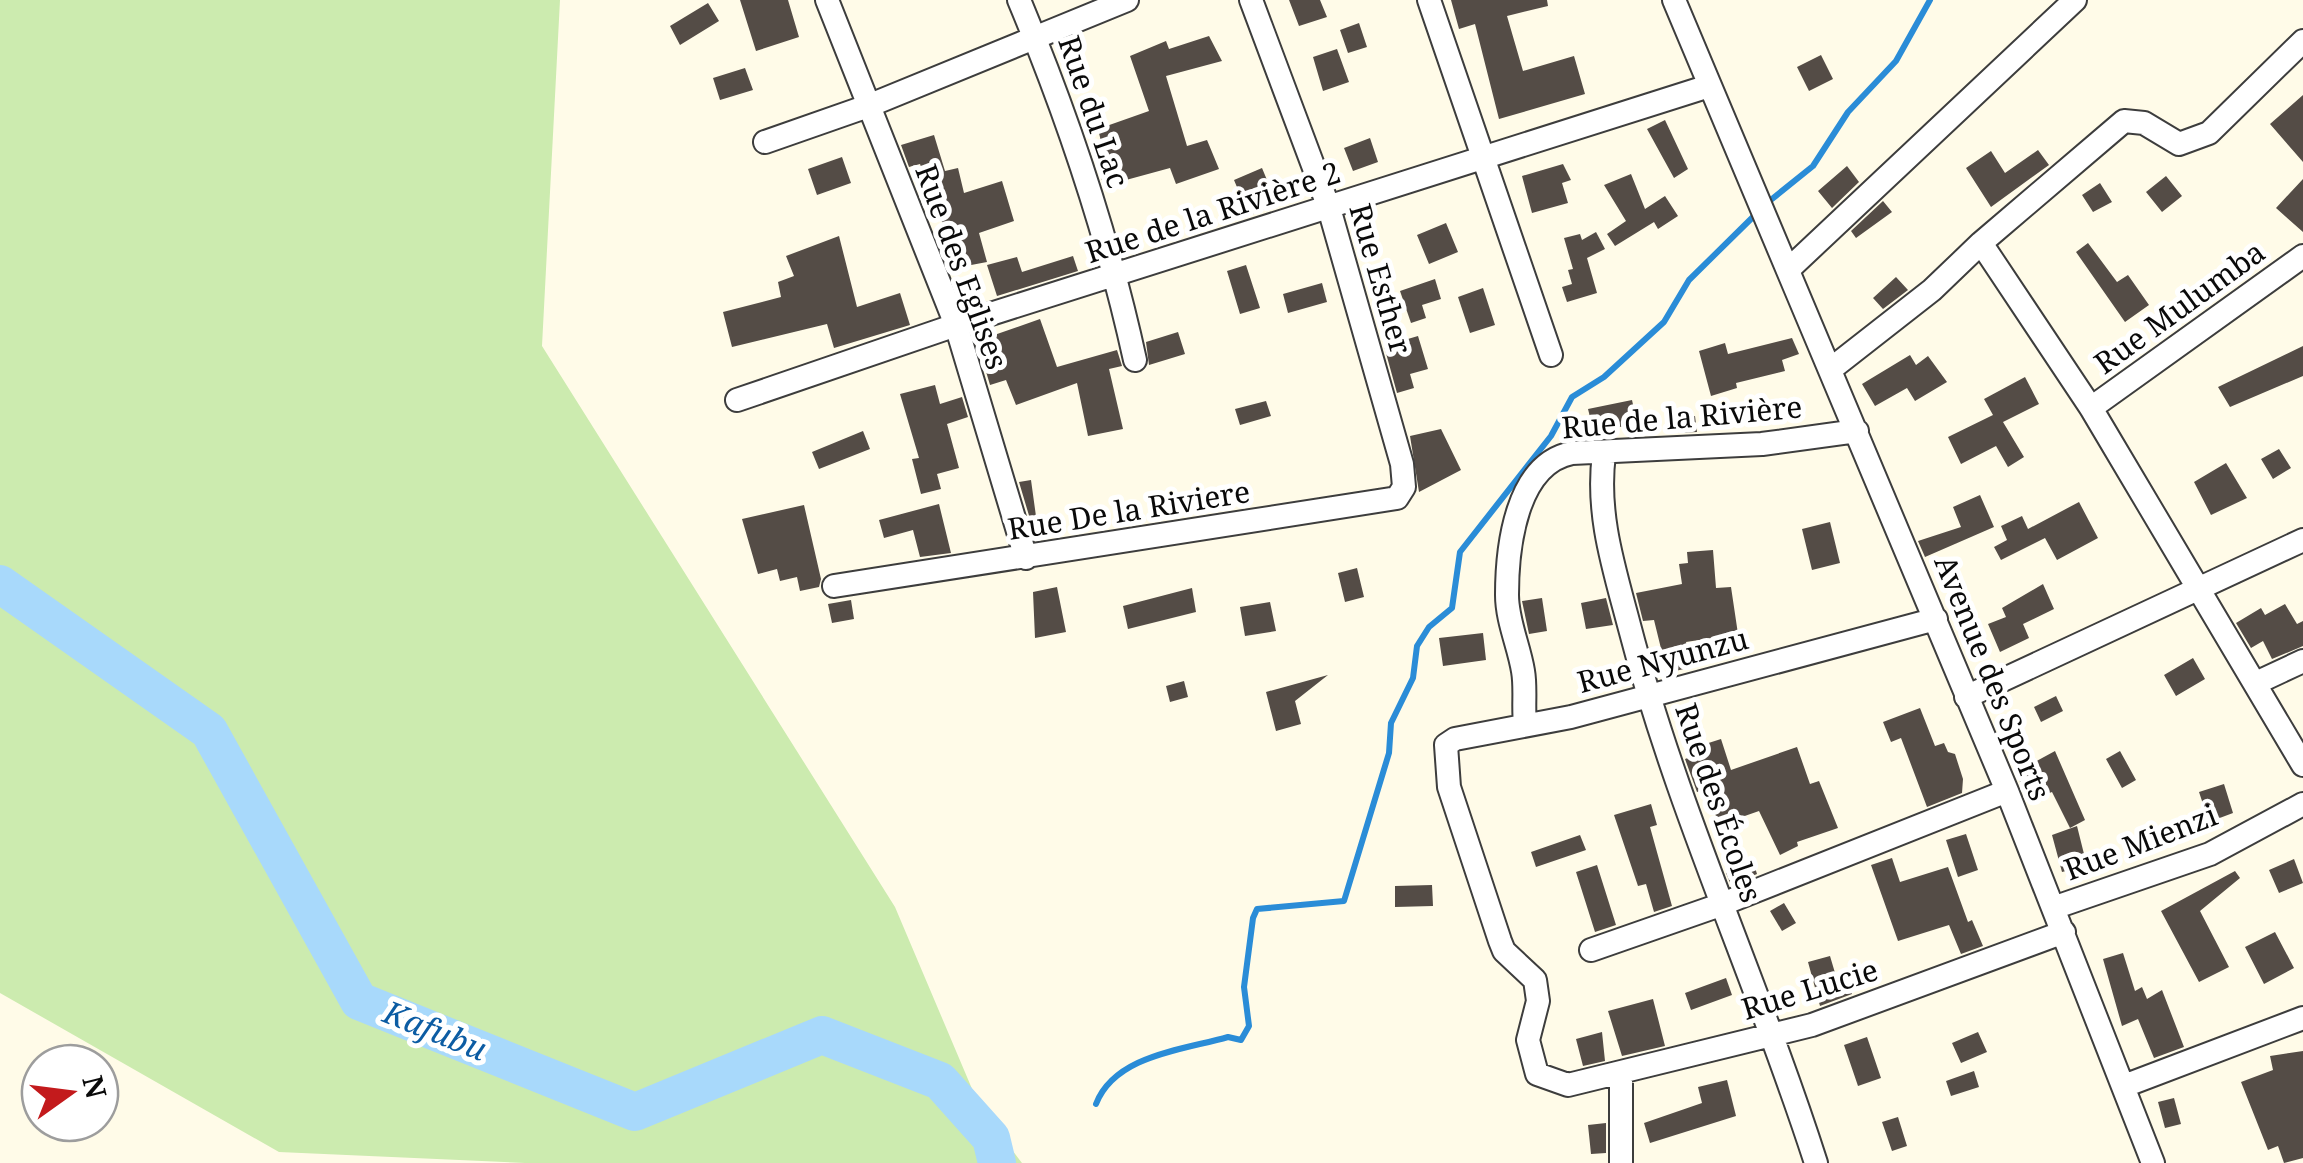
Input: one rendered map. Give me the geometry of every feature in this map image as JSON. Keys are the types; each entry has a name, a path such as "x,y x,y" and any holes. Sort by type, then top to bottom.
{"street":[{"name":"Rue des Eglises","path":"827,0 956,324 1026,558"},
{"name":"Rue du Lac","path":"1020,0 1117,276 1135,360"},
{"path":"765,142 868,106 1126,0"},
{"name":"Rue Esther","path":"1252,0 1329,208 1402,464"},
{"path":"1429,0 1551,355"},
{"path":"1674,0 1709,86"},
{"path":"1789,268 2075,0"},
{"path":"1831,368 1932,290 2124,121 2144,122 2178,144 2193,141 2209,133 2303,41"},
{"name":"Rue de la Rivière 2","path":"736,400 956,324 1709,86"},
{"name":"Avenue des Sports","path":"1709,86 1936,618 2154,1163"},
{"path":"1981,244 2091,408 2303,765"},
{"name":"Rue Mulumba","path":"2091,408 2303,256"},
{"name":"Rue de la Rivière","path":"1525,724 1524,678 1506,598 1527,486 1556,456 1762,444 1857,431"},
{"name":"Rue des Écoles","path":"1604,454 1600,485 1604,526 1681,803 1774,1034 1816,1163"},
{"name":"Rue De la Riviere","path":"834,586 1383,504 1397,498 1404,488 1402,464"},
{"path":"1966,698 2200,592 2303,540"},
{"name":"Rue Nyunzu","path":"1568,1085 1537,1074 1528,1040 1538,1001 1533,974 1504,951 1449,787 1446,745 1455,739 1650,696 1936,618"},
{"path":"2256,683 2303,661"},
{"path":"1592,950 1720,905 2007,791"},
{"name":"Rue Mienzi","path":"2053,908 2210,854 2303,804"},
{"name":"Rue Lucie","path":"1568,1085 1774,1034 1893,997 2064,932"},
{"path":"2124,1086 2303,1018"},
{"path":"1621,1073 1621,1163"}],"green space":[{"path":"0,0 560,0 542,346 895,907 981,1110 1022,1163 525,1163 279,1152 120,1061 120,1043 88,1043 0,993"}],"building":[{"path":"740,0 788,0 799,37 756,51"},
{"path":"1289,0 1320,0 1327,17 1299,26"},
{"path":"1451,0 1547,0 1548,6 1507,16 1523,71 1574,56 1585,94 1499,119 1475,24 1459,29"},
{"path":"708,3 719,21 680,45 670,26"},
{"path":"1359,23 1367,47 1348,53 1340,30"},
{"path":"1209,36 1222,61 1166,76 1187,146 1207,140 1219,169 1176,184 1170,168 1104,186 1097,166 1106,162 1098,129 1149,111 1130,56 1166,41 1169,49"},
{"path":"1337,49 1349,82 1323,91 1313,57"},
{"path":"1821,55 1833,79 1809,91 1797,67"},
{"path":"745,68 753,90 720,100 713,78"},
{"path":"2303,95 2303,162 2270,124"},
{"path":"1665,120 1688,169 1674,178 1647,129"},
{"path":"934,135 945,171 958,168 964,193 1002,181 1014,221 979,233 987,262 950,269 942,249 951,246 920,164 909,167 901,145"},
{"path":"1370,138 1378,162 1353,171 1344,148"},
{"path":"2038,150 2049,165 1991,207 1966,168 1991,151 2005,173"},
{"path":"842,157 851,183 817,195 808,169"},
{"path":"1563,164 1571,180 1562,183 1568,203 1532,213 1522,176"},
{"path":"1847,166 1859,182 1832,208 1818,191"},
{"path":"1262,168 1277,204 1249,216 1234,180"},
{"path":"1631,174 1645,209 1665,196 1678,216 1658,229 1654,222 1615,246 1607,234 1626,221 1604,185"},
{"path":"2166,176 2182,196 2162,212 2146,192"},
{"path":"2303,179 2303,232 2276,208"},
{"path":"2100,183 2112,202 2093,212 2082,195"},
{"path":"1883,201 1892,212 1856,238 1851,231"},
{"path":"1446,223 1458,252 1429,264 1417,235"},
{"path":"1596,232 1605,249 1587,258 1597,293 1567,302 1562,287 1572,284 1568,270 1573,269 1564,238 1580,234 1582,240"},
{"path":"839,236 857,307 900,293 910,325 834,348 827,324 732,347 723,312 781,297 778,282 794,276 786,256"},
{"path":"2088,243 2117,282 2128,275 2149,305 2125,322 2076,252"},
{"path":"1073,256 1078,271 997,296 987,265 1017,257 1022,272"},
{"path":"1246,265 1260,308 1240,314 1227,271"},
{"path":"1896,277 1908,290 1883,309 1873,298"},
{"path":"1435,279 1441,299 1422,305 1426,318 1411,323 1400,291"},
{"path":"1322,283 1327,302 1288,313 1283,294"},
{"path":"1483,288 1495,325 1470,333 1458,297"},
{"path":"1040,319 1057,367 1117,350 1122,366 1109,369 1123,429 1088,436 1077,383 1016,405 1006,380 990,385 977,341"},
{"path":"1178,332 1185,354 1149,365 1146,342"},
{"path":"1418,336 1428,369 1410,374 1414,388 1397,393 1384,346"},
{"path":"1792,338 1799,354 1782,360 1785,371 1736,383 1737,388 1711,396 1699,351 1725,343 1728,354"},
{"path":"2303,346 2303,376 2230,407 2218,387"},
{"path":"1910,355 1916,365 1928,356 1947,382 1915,401 1907,388 1875,406 1862,384"},
{"path":"2025,377 2039,404 2003,422 2024,457 2008,467 1996,446 1961,464 1948,437 1993,415 1984,399"},
{"path":"935,385 940,404 962,397 968,417 947,424 959,468 937,474 941,489 921,494 912,459 919,458 900,394"},
{"path":"1632,400 1637,423 1594,433 1588,409"},
{"path":"1266,401 1271,416 1240,425 1235,409"},
{"path":"1695,416 1697,432 1677,433 1674,418"},
{"path":"1441,429 1461,470 1419,492 1410,436"},
{"path":"863,431 870,449 819,469 812,452"},
{"path":"2279,449 2291,468 2273,479 2261,459"},
{"path":"2226,463 2247,498 2211,515 2194,482"},
{"path":"1031,480 1039,538 1036,539 1019,482"},
{"path":"1980,495 1994,527 1925,557 1918,541 1961,527 1953,507"},
{"path":"2079,502 2098,538 2057,560 2045,538 2001,560 1994,547 2007,540 2001,526 2022,516 2028,529"},
{"path":"939,504 951,553 920,557 913,530 884,538 879,520"},
{"path":"804,505 821,579 819,587 800,591 797,577 780,581 777,569 758,574 742,519"},
{"path":"1830,522 1840,563 1812,570 1802,529"},
{"path":"1713,550 1716,588 1731,587 1738,634 1686,642 1692,667 1667,673 1654,620 1643,621 1636,593 1682,584 1679,564 1688,563 1687,552"},
{"path":"1357,568 1364,597 1345,602 1338,573"},
{"path":"2043,584 2054,609 2023,624 2029,638 2000,652 1988,624 2006,617 2002,608"},
{"path":"1057,587 1066,632 1035,638 1033,592"},
{"path":"1192,588 1196,612 1128,629 1123,606"},
{"path":"1542,598 1547,631 1529,634 1522,601"},
{"path":"1606,598 1613,625 1586,629 1581,603"},
{"path":"851,600 854,619 832,623 828,604"},
{"path":"1270,602 1276,631 1245,636 1240,607"},
{"path":"2285,604 2297,624 2303,621 2303,646 2272,659 2263,641 2251,648 2236,623 2261,608 2265,615"},
{"path":"1483,633 1486,660 1443,666 1439,638"},
{"path":"2193,658 2205,679 2176,696 2164,675"},
{"path":"1328,675 1295,701 1301,724 1276,731 1266,692"},
{"path":"1184,681 1188,697 1170,702 1166,686"},
{"path":"2056,696 2063,711 2041,722 2034,707"},
{"path":"1920,708 1935,746 1944,743 1948,752 1955,754 1963,779 1962,793 1927,807 1901,738 1891,742 1883,722"},
{"path":"1721,739 1731,770 1797,747 1810,784 1819,781 1838,828 1797,842 1798,846 1780,855 1759,811 1719,825 1713,808 1710,810 1701,791 1697,792 1685,759 1699,754 1696,747"},
{"path":"2055,751 2085,820 2070,828 2052,792 2028,801 2016,772"},
{"path":"2120,751 2136,780 2122,788 2106,759"},
{"path":"2224,784 2233,813 2209,822 2199,792"},
{"path":"1651,804 1657,825 1650,827 1672,906 1654,912 1646,884 1638,886 1614,815"},
{"path":"2077,826 2087,866 2062,872 2052,835"},
{"path":"1966,834 1978,870 1958,877 1946,840"},
{"path":"1580,835 1586,850 1536,867 1531,852"},
{"path":"1752,858 1757,874 1731,885 1726,873"},
{"path":"1892,858 1900,882 1948,867 1968,922 1972,920 1983,946 1961,954 1949,925 1898,941 1871,865"},
{"path":"2294,859 2303,883 2279,893 2269,870"},
{"path":"1597,865 1616,925 1595,932 1576,872"},
{"path":"2235,871 2240,878 2200,911 2229,967 2199,982 2161,911"},
{"path":"1432,885 1433,906 1395,907 1395,886"},
{"path":"1784,903 1796,923 1782,931 1770,911"},
{"path":"2275,932 2294,968 2264,984 2245,947"},
{"path":"2123,953 2135,991 2142,987 2147,999 2162,990 2184,1047 2154,1058 2138,1019 2122,1026 2103,959"},
{"path":"1830,956 1838,983 1847,980 1852,994 1820,1006 1808,962"},
{"path":"1726,978 1732,995 1691,1010 1685,993"},
{"path":"1653,999 1665,1046 1622,1056 1608,1011"},
{"path":"1602,1032 1605,1061 1583,1066 1576,1039"},
{"path":"1978,1032 1987,1052 1961,1063 1952,1043"},
{"path":"1867,1037 1881,1078 1858,1086 1844,1045"},
{"path":"2303,1051 2303,1158 2284,1163 2278,1146 2268,1150 2241,1082 2273,1070 2270,1056"},
{"path":"1974,1071 1979,1087 1951,1096 1946,1081"},
{"path":"1727,1080 1736,1116 1650,1143 1644,1123 1702,1103 1698,1087"},
{"path":"2174,1098 2181,1124 2165,1128 2158,1102"},
{"path":"1898,1117 1907,1146 1892,1151 1882,1122"},
{"path":"1606,1123 1606,1153 1591,1154 1588,1125"}],"waterway":[{"path":"1767,203 1813,166 1848,112 1896,61 1930,0"},
{"path":"1096,1104 1118,1075 1152,1057 1228,1037 1241,1040 1249,1026 1244,987 1257,909 1344,901 1389,753 1391,723 1413,678 1417,646 1429,627 1452,608 1460,552 1551,436 1572,397 1604,377 1664,322 1689,280 1758,212"},
{"name":"Kafubu","path":"0,584 209,731 359,1001 635,1112 822,1035 940,1081 991,1138 997,1163"}]}
